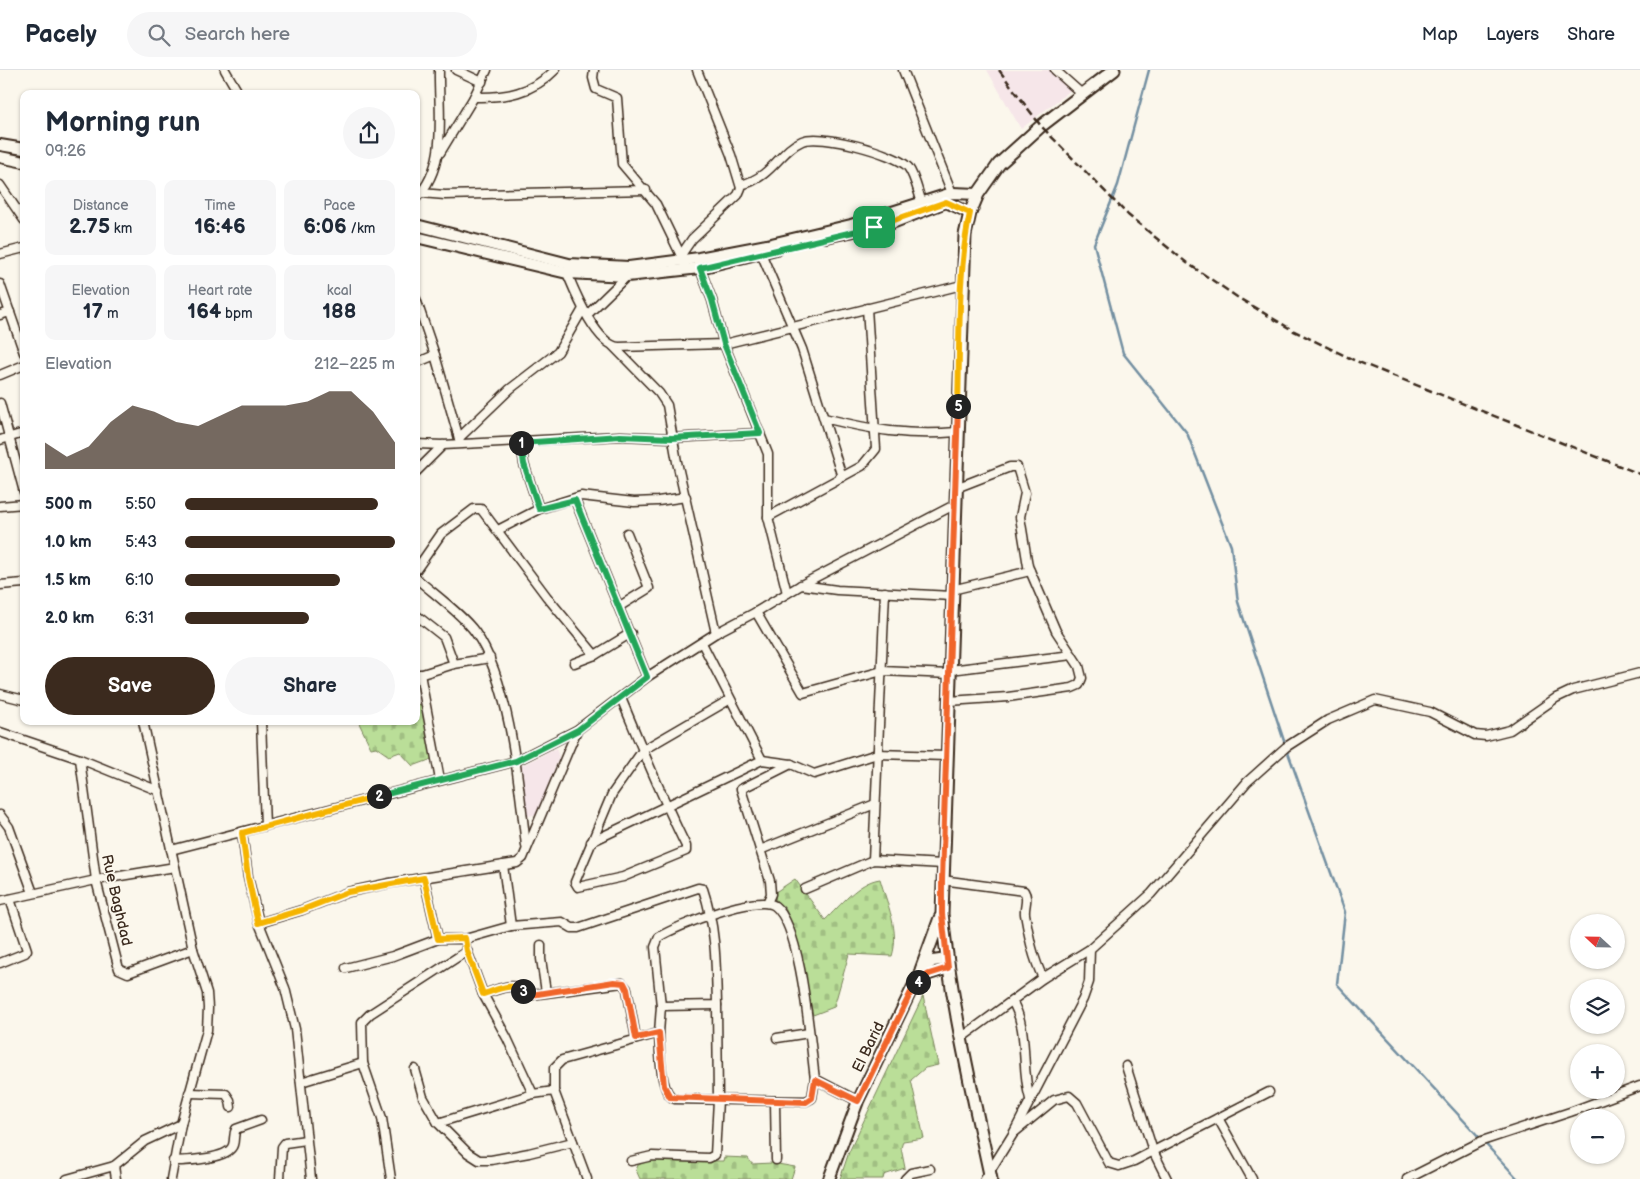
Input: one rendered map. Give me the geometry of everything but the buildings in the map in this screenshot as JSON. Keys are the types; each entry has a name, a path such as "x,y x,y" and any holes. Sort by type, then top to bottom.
{"main road":[{"path":"988,1177 947,963 942,914 965,235 970,213 978,194 999,164 1082,94 1114,70"},
{"path":"922,970 942,914"}],"street":[{"path":"225,70 237,90"},
{"path":"438,70 439,154"},
{"path":"456,70 482,82"},
{"path":"420,193 434,171 439,154 474,97 487,70"},
{"path":"474,97 507,96 525,91 554,70"},
{"path":"594,70 593,78 596,89 617,98 622,164 646,190 665,221 684,262"},
{"path":"684,262 692,239 738,195 741,185 696,70"},
{"path":"903,70 952,193"},
{"path":"1055,70 1082,94"},
{"path":"741,185 766,174 802,141 830,139 860,147 906,165 911,172 922,202"},
{"path":"0,144 20,148"},
{"path":"0,157 20,161"},
{"path":"0,185 20,214"},
{"path":"420,196 646,190"},
{"path":"698,264 826,231 952,193 978,194"},
{"path":"420,226 569,264 629,267 684,262 698,264 761,253 892,223 946,202 970,213"},
{"path":"420,238 567,273 627,276 684,262"},
{"path":"0,254 20,249"},
{"path":"761,253 792,326 842,477"},
{"path":"698,264 712,300 724,344 760,433 769,461 768,516 787,593"},
{"path":"567,273 585,312 605,342 613,346 664,400 669,412 672,438 716,633"},
{"path":"460,441 510,389 558,352 585,312 627,276"},
{"path":"0,284 20,341"},
{"path":"613,346 724,344 962,285"},
{"path":"768,516 862,466 873,455 877,443 872,417 867,308"},
{"path":"420,311 460,441"},
{"path":"0,315 10,312"},
{"path":"420,361 435,355"},
{"path":"0,374 20,366"},
{"path":"0,402 11,436 20,475"},
{"path":"824,418 875,431 921,435 957,432"},
{"path":"420,444 443,445 460,441 521,441 620,436 672,438 760,433"},
{"path":"0,440 20,434"},
{"path":"521,441 524,464 539,509"},
{"path":"420,468 443,445"},
{"path":"949,701 1008,697 1077,687 1082,678 1079,666 1056,631 1030,571 1020,516 1025,493 1017,467 1010,467 956,488"},
{"path":"498,530 539,509 588,496 647,502 686,497"},
{"path":"575,500 631,633 647,677"},
{"path":"0,506 20,504"},
{"path":"171,850 516,761 578,730 647,677 716,633 801,585 956,504"},
{"path":"420,564 441,534 477,508 481,509 595,655"},
{"path":"620,606 650,588 627,533"},
{"path":"801,585 837,590 952,593 1030,571"},
{"path":"420,581 468,623 490,658 516,761 526,848"},
{"path":"0,585 20,584"},
{"path":"873,860 885,592"},
{"path":"756,612 803,694 882,671 950,672 1072,655"},
{"path":"420,618 444,637 454,664"},
{"path":"574,663 595,655 631,633"},
{"path":"702,643 729,700 762,760"},
{"path":"420,674 454,664 490,658"},
{"path":"961,1038 1043,978 1090,949 1151,894 1247,782 1286,747 1313,728 1375,700 1430,712 1475,735 1486,736 1510,730 1556,698 1572,690 1640,673"},
{"path":"420,685 440,780"},
{"path":"0,694 20,699"},
{"path":"621,698 643,750 666,805 686,846 686,851 623,877 578,887 575,882 612,794 643,750 729,700"},
{"path":"144,725 208,1008 207,1030 181,1124 171,1179"},
{"path":"261,725 265,826"},
{"path":"258,923 302,910 348,892 520,861 578,730"},
{"path":"0,732 80,759 159,791"},
{"path":"591,842 762,760 791,764 814,774 877,754 946,756"},
{"name":"Rue Baghdad","path":"80,759 96,880 120,969 128,973 193,948"},
{"path":"741,789 791,764"},
{"path":"734,773 741,789 771,884 767,903"},
{"path":"760,850 876,804"},
{"path":"0,815 9,827 33,893"},
{"path":"242,833 248,877 258,923 291,1010 311,1179"},
{"path":"805,889 873,860 943,864"},
{"path":"503,865 512,926"},
{"path":"0,902 96,880 175,867"},
{"path":"424,878 438,939"},
{"path":"942,880 1024,891 1027,896 1025,910 1034,960 1043,978"},
{"path":"346,968 394,956 438,939 465,938 512,926 562,922 572,928 578,928 698,888 703,889 712,914 716,950 717,1150 714,1156 652,1156 631,1161"},
{"path":"0,963 25,953 27,950 10,900"},
{"path":"767,903 776,908 790,930 809,1033 815,1080 810,1101 775,1102 675,1099 668,1095 664,1086 659,1033 662,1006 656,941 668,931 712,914 741,906 767,903"},
{"path":"465,938 467,951 483,994 534,1094"},
{"path":"542,945 542,965 546,992"},
{"path":"988,1177 1013,1134 1087,991 1090,949"},
{"path":"390,1179 382,1118 363,1063 363,1019 467,951"},
{"path":"922,970 933,961 947,963"},
{"path":"914,986 947,963"},
{"name":"El Barid","path":"829,1179 858,1101 922,970"},
{"path":"483,994 512,987 519,987 528,995 614,982 624,983 627,989 636,1038"},
{"path":"1012,1001 1019,1012 1024,1037 1025,1082 1030,1099"},
{"path":"662,1006 717,1005"},
{"path":"588,1179 554,1091 554,1068 562,1060 659,1033"},
{"path":"777,1038 809,1033"},
{"path":"301,1082 363,1063"},
{"path":"1126,1066 1153,1151 1167,1179"},
{"path":"415,1069 423,1097 438,1123 468,1153 483,1161 573,1142"},
{"path":"815,1080 858,1101"},
{"path":"1407,1179 1482,1141 1570,1112 1640,1086"},
{"path":"438,1123 534,1094 554,1091"},
{"path":"1013,1134 1054,1100 1067,1095 1077,1104 1109,1163 1123,1165 1269,1092"},
{"path":"190,1093 226,1094 231,1106"},
{"path":"775,1102 776,1160"},
{"path":"1218,1118 1252,1179"},
{"path":"173,1161 202,1159 228,1151 234,1144 236,1129 261,1120"},
{"path":"67,1179 114,1166 145,1141 181,1124"},
{"path":"280,1179 282,1147 285,1144 306,1140"},
{"path":"114,1166 116,1179"},
{"path":"905,1179 911,1173 930,1169"}],"shaded area":[{"path":"987,70 1050,70 1071,90 1021,129"},
{"path":"556,748 559,757 536,815 526,816 521,766"}],"green space":[{"path":"420,705 422,705 432,759 413,766 400,752 389,756 376,747 371,748 360,725 420,725"},
{"path":"795,879 825,920 857,890 872,881 880,879 894,927 892,956 849,954 834,1007 813,1015 792,923 784,906 778,908 774,893"},
{"path":"923,996 938,1065 925,1068 911,1080 924,1138 903,1141 901,1148 905,1168 884,1175 883,1179 840,1179 849,1152"},
{"path":"658,1157 680,1161 723,1161 724,1157 748,1158 752,1164 772,1163 795,1167 791,1179 640,1179 636,1170 638,1165"}],"waterway":[{"path":"1149,70 1118,185 1094,244 1123,353 1187,433 1231,546 1238,602 1286,747 1345,912 1337,984 1518,1179"}],"railway":[{"path":"999,70 1041,126 1128,215 1187,263 1237,297 1294,331 1356,361 1640,474"}],"route":[{"path":"946,202 970,213 965,235 962,285 942,880 942,914 948,968 929,974 914,986 858,1101 815,1080 812,1098 806,1102 675,1099 670,1097 664,1086 659,1033 636,1038 627,989 624,983 614,982 531,995 526,994 516,986 483,994 475,976 465,938 438,939 424,878 390,882 348,892 302,910 258,923 248,877 242,833 516,761 578,730 647,677 631,633 575,500 539,509 524,464 520,445 521,441 620,436 672,438 760,433 724,344 712,300 700,268 874,227 892,223 946,202"}]}
